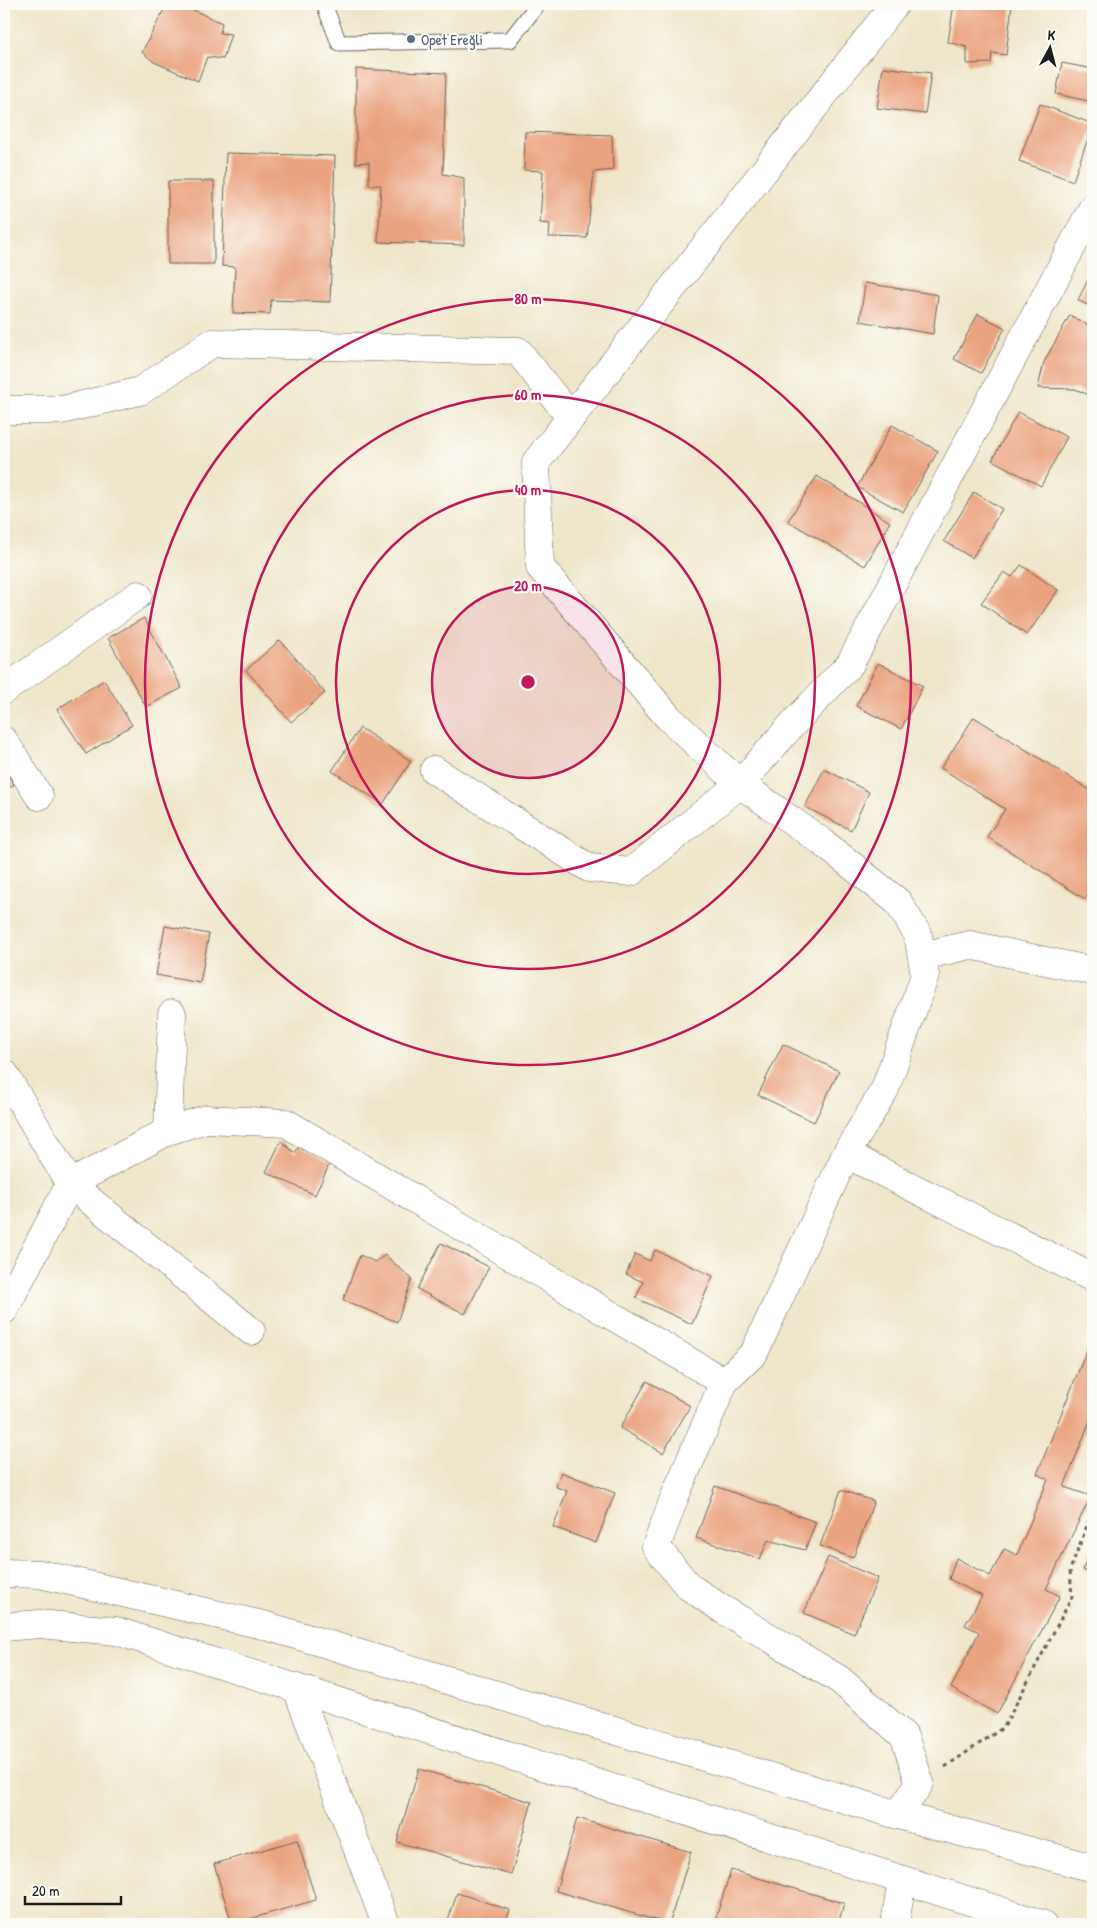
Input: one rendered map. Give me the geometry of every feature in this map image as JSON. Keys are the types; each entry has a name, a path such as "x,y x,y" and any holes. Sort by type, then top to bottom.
{"street":[{"path":"895,4 536,462 540,567 668,717 740,784 822,842 898,902 918,935 925,975 885,1089 846,1154 754,1353 724,1382 675,1496 656,1548 688,1586 722,1609 840,1680 904,1736 920,1783 898,1815"},
{"path":"434,770 589,868 631,872 740,784 790,727 850,664 1093,207"},
{"path":"4,410 62,410 140,391 212,343 518,351 571,418"},
{"path":"4,690 138,595"},
{"path":"4,741 39,796"},
{"path":"922,956 970,946 1093,972"},
{"path":"168,1131 172,1014"},
{"path":"4,1073 70,1184 251,1331"},
{"path":"4,1310 70,1184 168,1131 206,1119 286,1123 724,1382"},
{"path":"846,1154 1093,1278"},
{"path":"4,1573 40,1574 263,1626 898,1815 1093,1868"},
{"path":"4,1628 39,1624 116,1631 1042,1924"},
{"path":"297,1689 386,1924"},
{"path":"895,1924 902,1880"}],"lane":[{"path":"324,4 339,43 510,40 538,4"}],"path":[{"path":"920,1783 1004,1727 1072,1597 1070,1570 1093,1510"}],"building":[{"path":"167,4 180,4 222,23 220,33 231,34 223,59 207,57 198,81 154,62 142,52"},
{"path":"954,4 1012,4 1006,55 992,53 991,63 967,64 967,47 948,42"},
{"path":"1062,63 1093,69 1093,102 1056,94"},
{"path":"883,67 931,73 925,114 877,108"},
{"path":"356,69 446,73 443,174 464,178 464,245 378,242 381,185 369,185 369,162 356,163"},
{"path":"1040,104 1093,124 1073,181 1019,161"},
{"path":"525,132 612,135 613,170 594,172 587,238 549,237 550,224 540,223 543,171 524,170"},
{"path":"226,153 335,156 330,302 271,300 270,314 233,313 235,267 222,266"},
{"path":"168,181 214,181 214,264 168,264"},
{"path":"1093,270 1093,308 1078,300"},
{"path":"865,283 938,295 933,334 860,321"},
{"path":"978,314 1005,328 981,373 954,359"},
{"path":"1070,315 1093,328 1093,388 1089,395 1075,389 1038,388 1044,362"},
{"path":"1018,412 1067,437 1041,486 992,460"},
{"path":"892,425 938,451 903,512 857,487"},
{"path":"817,476 890,522 865,566 788,521"},
{"path":"974,492 1002,509 972,558 944,541"},
{"path":"1021,565 1058,590 1027,635 981,603 1004,572 1012,577"},
{"path":"144,618 182,688 146,707 108,638"},
{"path":"280,640 325,693 291,722 246,670"},
{"path":"878,663 923,686 901,729 856,706"},
{"path":"104,680 132,725 86,754 57,709"},
{"path":"974,717 1093,792 1093,885 1085,899 987,837 1005,809 941,768"},
{"path":"360,728 411,761 383,804 332,771"},
{"path":"4,768 14,785 4,790"},
{"path":"824,769 869,792 851,830 805,807"},
{"path":"165,926 209,934 200,983 156,975"},
{"path":"783,1044 839,1071 814,1122 758,1095"},
{"path":"281,1141 295,1153 299,1146 331,1161 315,1195 266,1172"},
{"path":"441,1243 489,1267 465,1314 417,1289"},
{"path":"655,1250 713,1276 692,1324 636,1298 643,1282 626,1274 635,1254 650,1261"},
{"path":"360,1255 375,1262 385,1255 412,1279 397,1322 343,1300"},
{"path":"1093,1335 1093,1413 1064,1487 1091,1496 1046,1589 1060,1596 997,1714 951,1688 979,1632 965,1625 982,1596 949,1579 956,1558 990,1576 1004,1549 1017,1555 1048,1479 1037,1474"},
{"path":"647,1381 690,1406 663,1453 620,1428"},
{"path":"561,1472 615,1493 596,1543 553,1527 567,1491 556,1487"},
{"path":"715,1486 816,1522 805,1550 768,1540 760,1559 696,1538"},
{"path":"841,1490 874,1501 853,1558 820,1546"},
{"path":"1093,1542 1093,1574 1083,1570"},
{"path":"828,1557 878,1578 854,1634 804,1613"},
{"path":"419,1769 532,1802 511,1875 397,1842"},
{"path":"577,1818 691,1852 669,1924 556,1891"},
{"path":"297,1840 316,1900 232,1924 214,1864"},
{"path":"731,1870 844,1903 838,1924 714,1924"},
{"path":"457,1893 510,1910 505,1924 447,1924"}],"place":[{"name":"Opet Ereğli","path":"411,39"}]}
